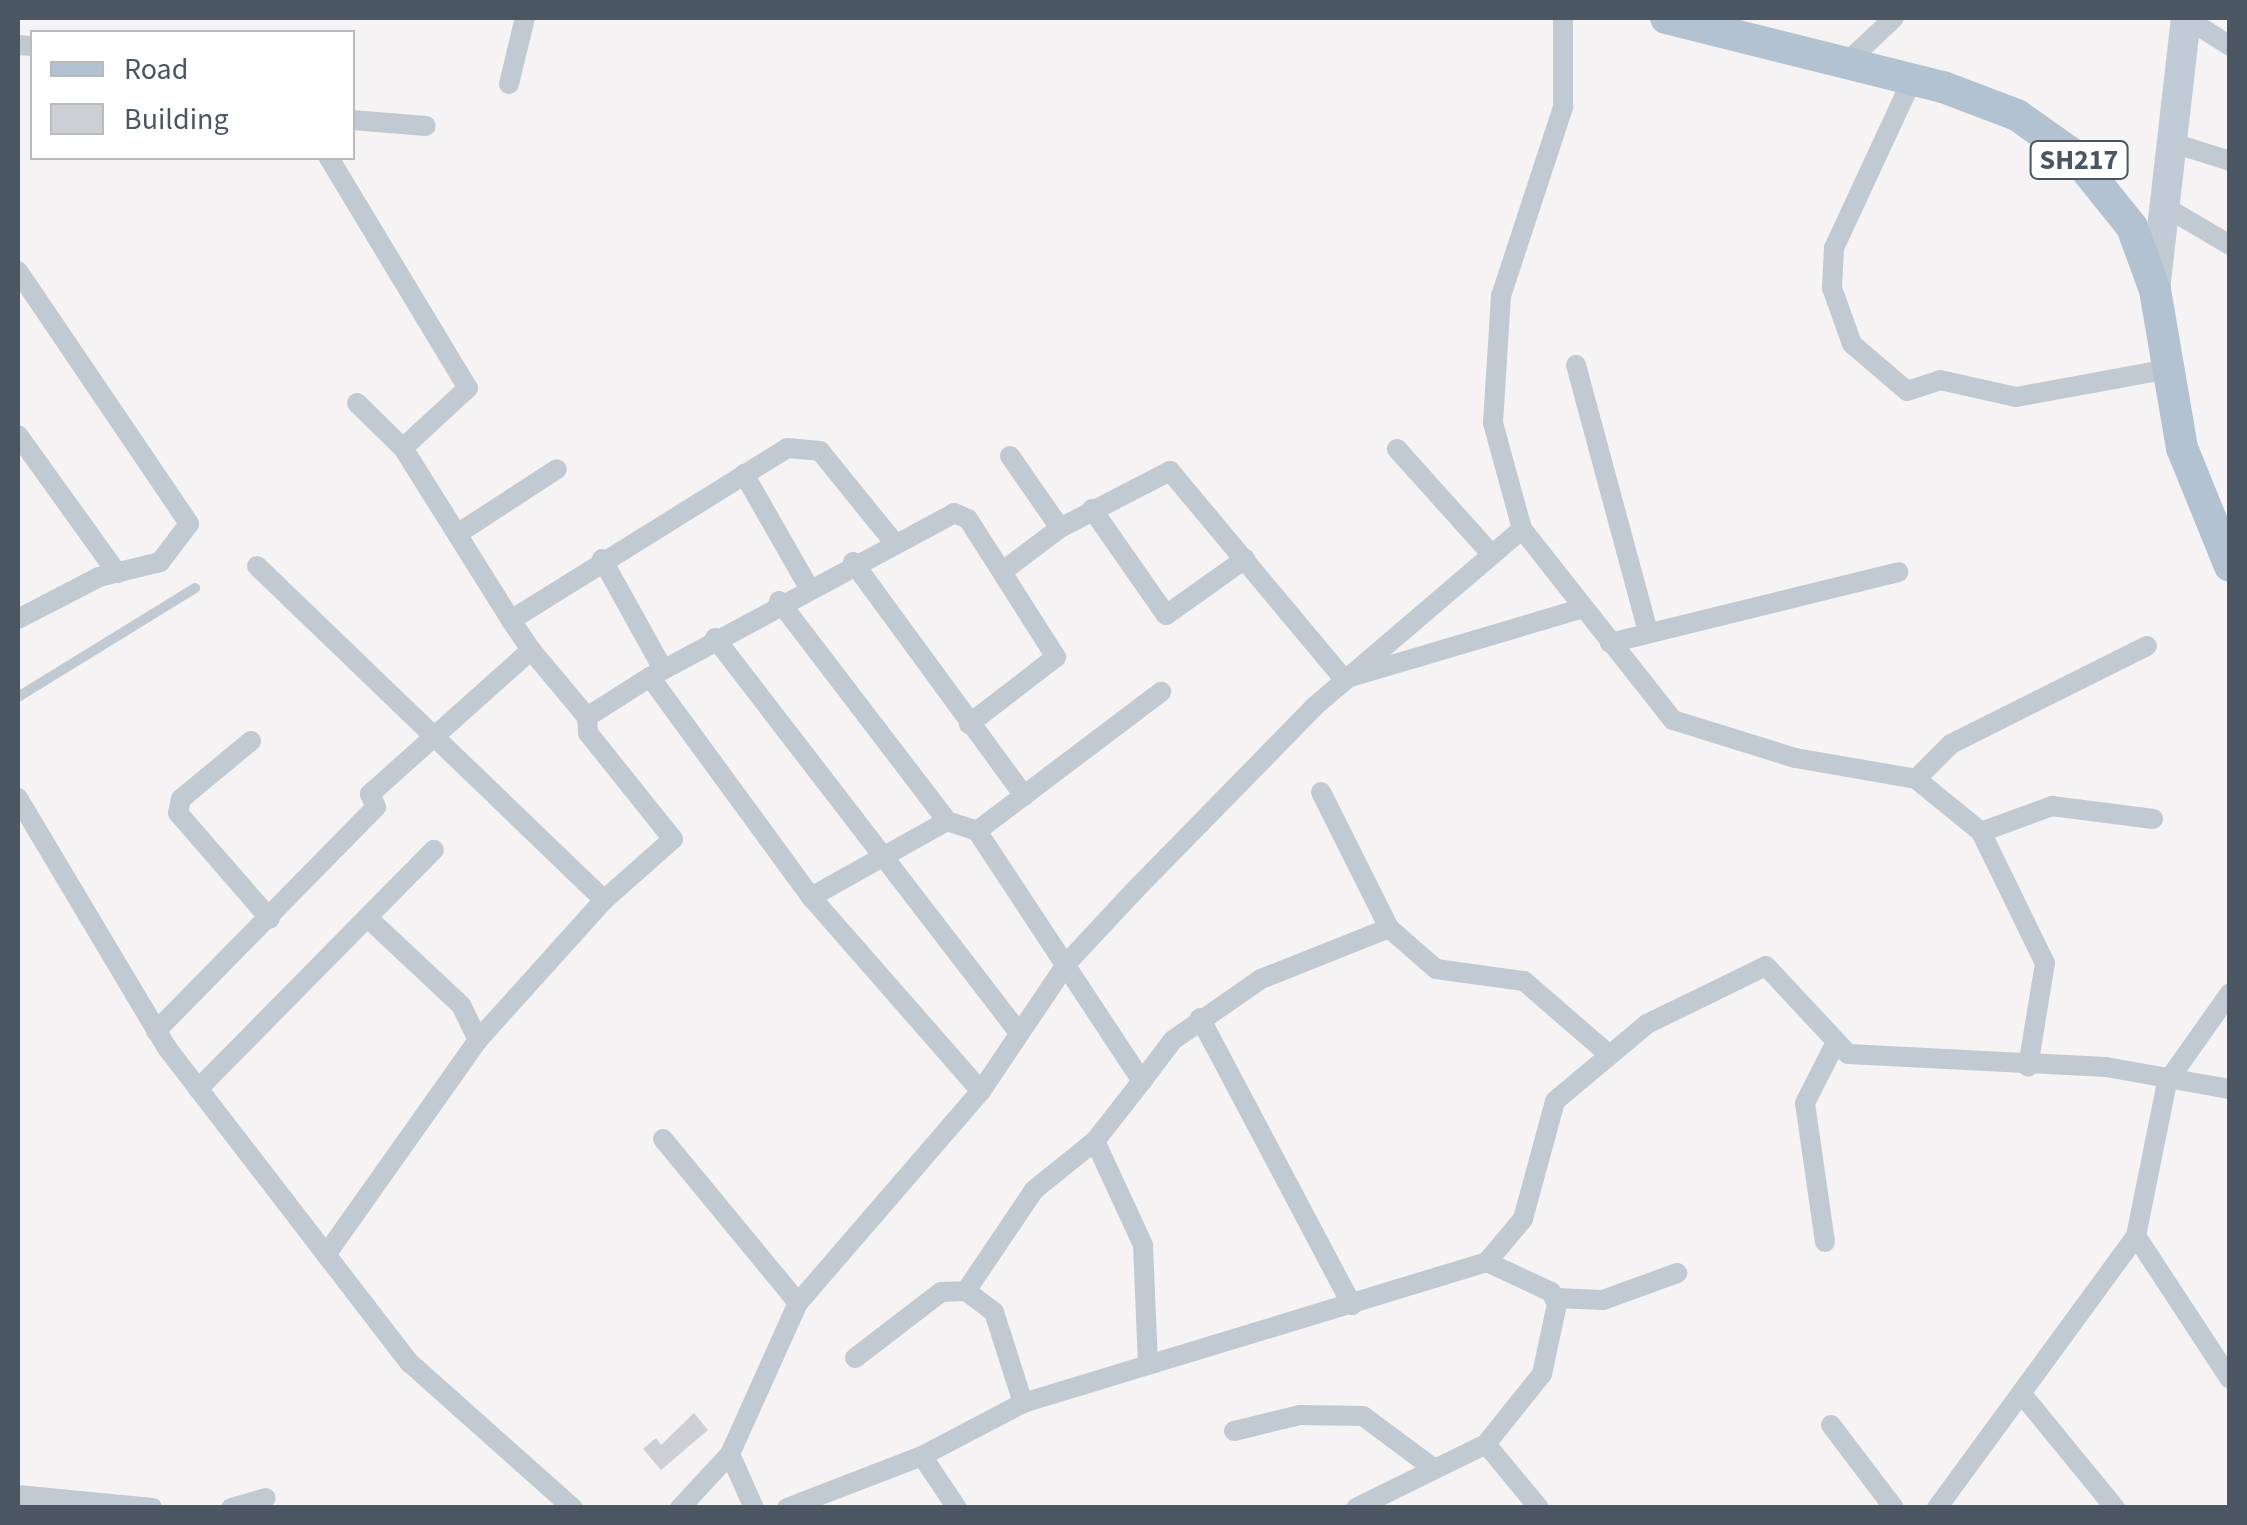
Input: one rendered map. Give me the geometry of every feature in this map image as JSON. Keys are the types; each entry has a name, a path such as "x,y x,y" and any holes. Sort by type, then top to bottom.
{"main road":[{"name":"SH217","path":"1666,18 1847,62 2017,115 2075,156 2132,227 2155,290 2162,370 2230,566"}],"street":[{"path":"509,84 525,18"},
{"path":"1563,18 1563,106 1501,296 1493,423 1522,529 1673,720 1694,731 1916,779 1981,832 2045,963 2028,1066"},
{"path":"1847,62 1871,26 1894,18"},
{"path":"2155,290 2186,18 2230,46"},
{"path":"1912,80 1834,248 1832,288 1852,344 1907,391 1940,380 2016,397 2162,370"},
{"path":"355,120 426,126"},
{"path":"2170,142 2230,161"},
{"path":"330,160 468,388 403,448"},
{"path":"2162,205 2230,244"},
{"path":"18,270 186,511 181,543 140,572 116,573 18,619"},
{"path":"1576,364 1648,632"},
{"path":"326,1256 478,1040 604,900 674,839 588,733 587,717 530,650 403,448 358,403"},
{"path":"18,435 116,573"},
{"path":"511,620 602,559 744,474 810,444 892,542"},
{"path":"1397,449 1492,555"},
{"path":"1010,456 1060,528"},
{"path":"457,534 557,468"},
{"path":"1002,572 1060,528 1170,472 1344,680"},
{"path":"744,474 808,586"},
{"path":"1092,509 1166,614 1245,559"},
{"path":"587,717 779,602 954,513 1002,572 1056,658 970,724"},
{"path":"680,1508 730,1454 798,1303 981,1092 1067,963 1344,680 1522,529"},
{"path":"602,559 656,673 810,896 981,1092"},
{"path":"853,562 1024,796"},
{"path":"257,566 604,900"},
{"path":"1610,642 1898,572"},
{"path":"779,602 947,821 978,831 1142,1081"},
{"path":"1344,680 1583,608"},
{"path":"715,638 1019,1034"},
{"path":"1916,779 1951,744 2147,646"},
{"path":"156,1031 270,919 376,806 370,794 530,650"},
{"path":"978,831 1162,692"},
{"path":"251,740 180,799 178,813 270,919"},
{"path":"1321,792 1389,928 1436,969 1524,982 1607,1053"},
{"path":"18,798 156,1031 326,1256 410,1363 573,1508"},
{"path":"1981,832 2052,806 2154,819"},
{"path":"810,896 947,821"},
{"path":"198,1089 434,850"},
{"path":"370,919 461,1005 478,1040"},
{"path":"966,1290 1034,1190 1095,1141 1142,1081 1200,1018 1261,979 1389,928"},
{"path":"787,1508 922,1456 1023,1404 1486,1262 1523,1219 1555,1102 1607,1053 1766,966 1834,1046 1848,1054 2106,1067 2167,1082 2224,1089 2230,1108"},
{"path":"1937,1508 2136,1236 2167,1082 2230,993"},
{"path":"1200,1018 1352,1305"},
{"path":"1826,1242 1805,1102 1834,1046"},
{"path":"663,1139 798,1303"},
{"path":"1095,1141 1143,1245 1148,1364"},
{"path":"2136,1236 2230,1379"},
{"path":"1486,1262 1555,1298 1604,1300 1676,1273"},
{"path":"855,1358 941,1292 966,1290 994,1312 1023,1404"},
{"path":"1356,1508 1486,1444 1542,1374 1555,1298"},
{"path":"2021,1393 2114,1508"},
{"path":"1234,1431 1336,1411 1394,1431 1433,1468"},
{"path":"1831,1425 1894,1508"},
{"path":"1486,1444 1539,1508"},
{"path":"730,1454 754,1508"},
{"path":"922,1456 958,1508"},
{"path":"18,1495 152,1508"},
{"path":"232,1508 266,1498"}],"lane":[{"path":"18,697 195,588"}],"building":[{"path":"694,1413 708,1430 661,1470 643,1449 656,1438 661,1445"}]}
